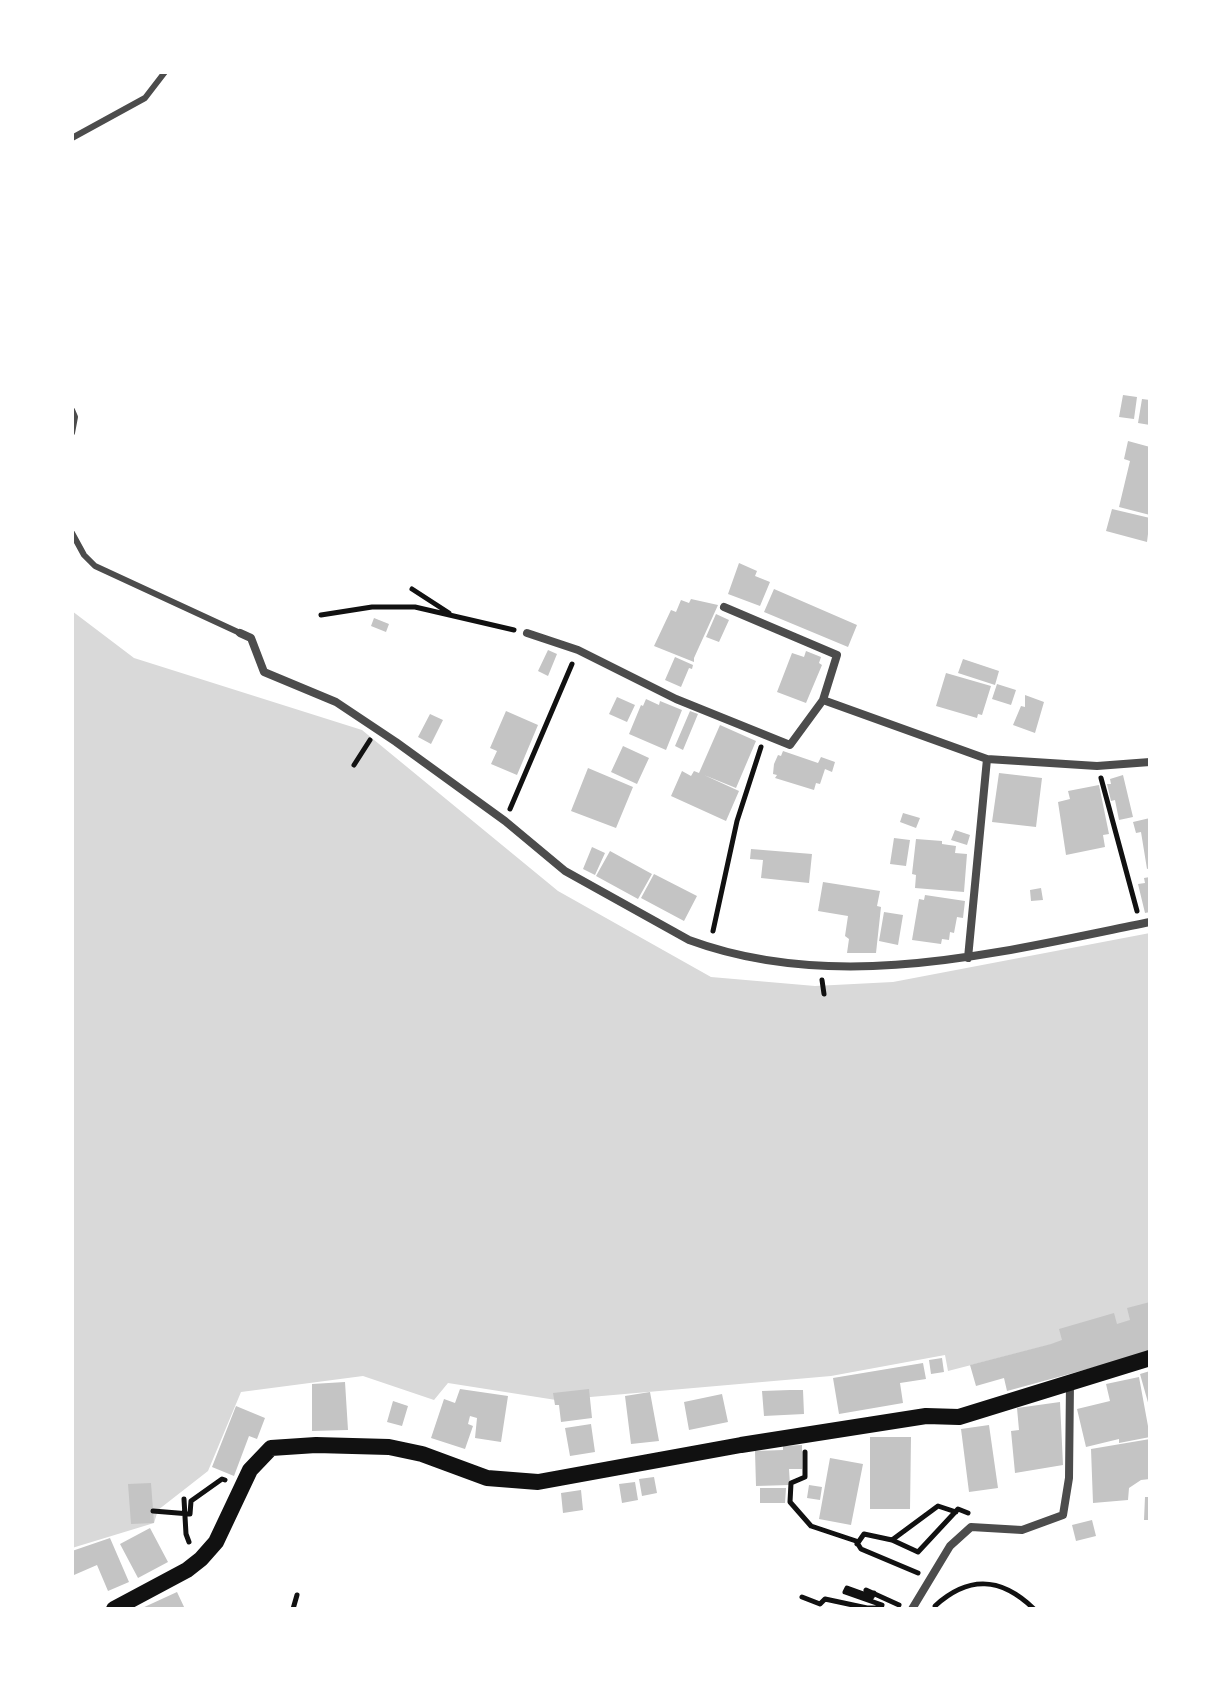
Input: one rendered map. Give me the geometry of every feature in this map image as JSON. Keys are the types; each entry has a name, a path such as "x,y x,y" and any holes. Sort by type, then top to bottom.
{"main road":[{"path":"114,1609 187,1570 201,1559 216,1542 250,1470 271,1448 316,1445 389,1447 422,1454 487,1478 538,1482 926,1416 959,1417 1150,1358"}],"street":[{"path":"527,633 578,650 676,699 790,745 823,700 837,655 724,607"},
{"path":"240,633 251,638 264,672 336,702 505,821 578,879 689,940 709,947 791,964 908,964 968,958 1145,923"},
{"path":"823,700 987,759 1097,766 1150,762"},
{"path":"968,958 987,759"},
{"path":"910,1609 950,1546 971,1527 1022,1530 1063,1515 1069,1478 1070,1382"}],"lane":[{"path":"72,138 145,98 165,72"},
{"path":"72,410 75,417 72,433"},
{"path":"72,533 84,555 95,566 240,633"}],"path":[{"path":"412,589 428,602 457,617"},
{"path":"321,615 372,607 415,607 527,633"},
{"path":"505,821 578,650"},
{"path":"709,947 737,821 765,734"},
{"path":"354,765 370,739"},
{"path":"1097,766 1145,923"},
{"path":"822,979 824,994"},
{"path":"805,1435 805,1477 791,1483 790,1502 811,1526 931,1579"},
{"path":"153,1511 190,1514 191,1501 222,1479"},
{"path":"184,1499 186,1534"},
{"path":"857,1544 864,1534 892,1540 918,1552 957,1510 938,1506 892,1540"},
{"path":"932,1609 951,1592 971,1583 995,1585 1031,1608"},
{"path":"802,1597 820,1604 825,1599 881,1608 882,1605 845,1592 847,1588 872,1597 874,1593"},
{"path":"866,1590 910,1609"},
{"path":"293,1609 297,1595"}],"shaded area":[{"path":"72,611 134,658 362,730 558,891 711,977 815,986 893,982 1150,933 1150,1319 948,1371 945,1355 831,1376 556,1400 448,1383 434,1400 363,1376 241,1392 208,1471 158,1510 154,1523 72,1548"}],"building":[{"path":"1123,395 1137,397 1134,419 1119,417"},
{"path":"1142,399 1150,400 1150,425 1138,423"},
{"path":"1128,441 1150,447 1150,515 1119,507 1130,461 1124,459"},
{"path":"1112,509 1150,518 1147,542 1106,531"},
{"path":"739,563 757,571 755,576 770,582 760,606 728,594"},
{"path":"774,589 857,625 848,647 764,612"},
{"path":"691,599 718,605 694,662 654,646 671,610 676,612 681,600 689,603"},
{"path":"716,614 729,620 719,642 706,637"},
{"path":"374,618 389,624 386,632 371,626"},
{"path":"548,650 557,654 548,676 538,671"},
{"path":"806,651 821,657 819,663 822,665 806,703 777,692 792,653 804,657"},
{"path":"675,657 693,665 681,687 665,680"},
{"path":"963,659 999,671 995,685 958,673"},
{"path":"946,673 991,686 982,715 978,714 977,718 936,706"},
{"path":"997,684 1016,690 1011,705 992,699"},
{"path":"1025,695 1044,702 1035,733 1013,725 1021,706 1025,707"},
{"path":"617,697 635,705 627,722 609,714"},
{"path":"646,699 682,710 666,750 629,734"},
{"path":"506,711 538,725 517,775 491,764 497,751 490,748"},
{"path":"690,711 698,714 683,750 675,746"},
{"path":"430,714 443,720 431,744 418,737"},
{"path":"720,725 756,741 736,788 704,775 739,791 726,821 671,796 682,771 691,776 694,771 699,773"},
{"path":"623,746 649,758 637,784 611,772"},
{"path":"783,751 818,763 821,757 835,762 832,772 825,769 820,784 816,783 814,790 775,778 774,764"},
{"path":"588,768 633,787 616,828 571,811"},
{"path":"999,773 1042,778 1036,827 992,822"},
{"path":"1123,775 1133,817 1119,820 1115,800 1111,801 1107,784 1111,784 1110,779"},
{"path":"1099,785 1109,834 1103,835 1105,847 1066,855 1058,802 1070,799 1068,791"},
{"path":"903,813 920,818 916,828 900,822"},
{"path":"1150,818 1150,868 1147,869 1141,832 1136,833 1133,822"},
{"path":"955,830 970,835 967,845 951,840"},
{"path":"894,838 910,840 906,866 890,864"},
{"path":"916,839 942,841 942,844 956,846 955,853 967,854 964,892 915,888 916,875 912,874"},
{"path":"592,847 605,853 595,875 583,869"},
{"path":"751,849 812,854 809,883 761,878 763,860 750,859"},
{"path":"610,851 652,874 638,899 596,876"},
{"path":"654,874 697,896 684,921 641,898"},
{"path":"1150,877 1150,912 1145,913 1138,884 1145,883 1144,878"},
{"path":"823,882 880,891 876,953 847,953 849,939 845,936 848,916 818,911"},
{"path":"1041,888 1043,900 1031,901 1030,890"},
{"path":"925,895 965,901 963,918 957,917 954,933 950,932 949,940 942,939 941,944 912,940 919,899 924,900"},
{"path":"884,912 903,915 898,945 879,941"},
{"path":"1150,1302 1150,1352 1007,1391 1004,1378 976,1386 970,1365 1051,1344 1062,1340 1059,1329 1114,1313 1117,1324 1130,1320 1127,1308"},
{"path":"942,1358 944,1372 931,1374 929,1360"},
{"path":"923,1363 926,1379 900,1383 903,1403 839,1414 833,1378"},
{"path":"1150,1371 1150,1406 1149,1406 1140,1374"},
{"path":"1139,1377 1150,1437 1119,1443 1119,1439 1086,1447 1077,1409 1110,1401 1106,1384"},
{"path":"345,1382 348,1430 312,1431 312,1384"},
{"path":"460,1389 508,1396 501,1442 475,1438 477,1418 470,1416 468,1424 473,1426 465,1449 431,1438 444,1399 455,1403"},
{"path":"589,1389 592,1418 561,1422 559,1405 555,1405 553,1393"},
{"path":"803,1390 804,1414 764,1416 762,1391"},
{"path":"650,1392 659,1441 631,1444 625,1396"},
{"path":"722,1394 728,1422 689,1430 684,1402"},
{"path":"393,1401 408,1406 402,1426 387,1422"},
{"path":"1060,1402 1063,1465 1015,1473 1011,1431 1019,1430 1017,1408"},
{"path":"236,1406 265,1418 257,1439 249,1436 234,1476 212,1467"},
{"path":"591,1424 595,1452 570,1456 565,1428"},
{"path":"989,1425 998,1488 969,1492 961,1429"},
{"path":"870,1437 911,1437 910,1509 870,1509"},
{"path":"1150,1439 1150,1479 1141,1480 1129,1488 1128,1500 1093,1503 1091,1449"},
{"path":"802,1445 802,1469 789,1469 790,1485 756,1486 755,1451 783,1450 783,1446"},
{"path":"830,1458 863,1464 851,1525 819,1519"},
{"path":"654,1477 657,1493 642,1496 639,1479"},
{"path":"635,1482 638,1500 622,1503 619,1484"},
{"path":"151,1483 154,1523 131,1524 128,1484"},
{"path":"809,1485 822,1487 820,1500 807,1498"},
{"path":"760,1488 786,1488 785,1503 760,1503"},
{"path":"581,1490 583,1510 563,1513 561,1493"},
{"path":"1145,1497 1150,1497 1150,1520 1144,1520"},
{"path":"1092,1520 1096,1536 1076,1541 1072,1525"},
{"path":"150,1528 168,1562 138,1578 120,1544"},
{"path":"110,1538 129,1582 108,1591 97,1565 74,1575 72,1551"},
{"path":"177,1592 185,1609 140,1609"}]}
